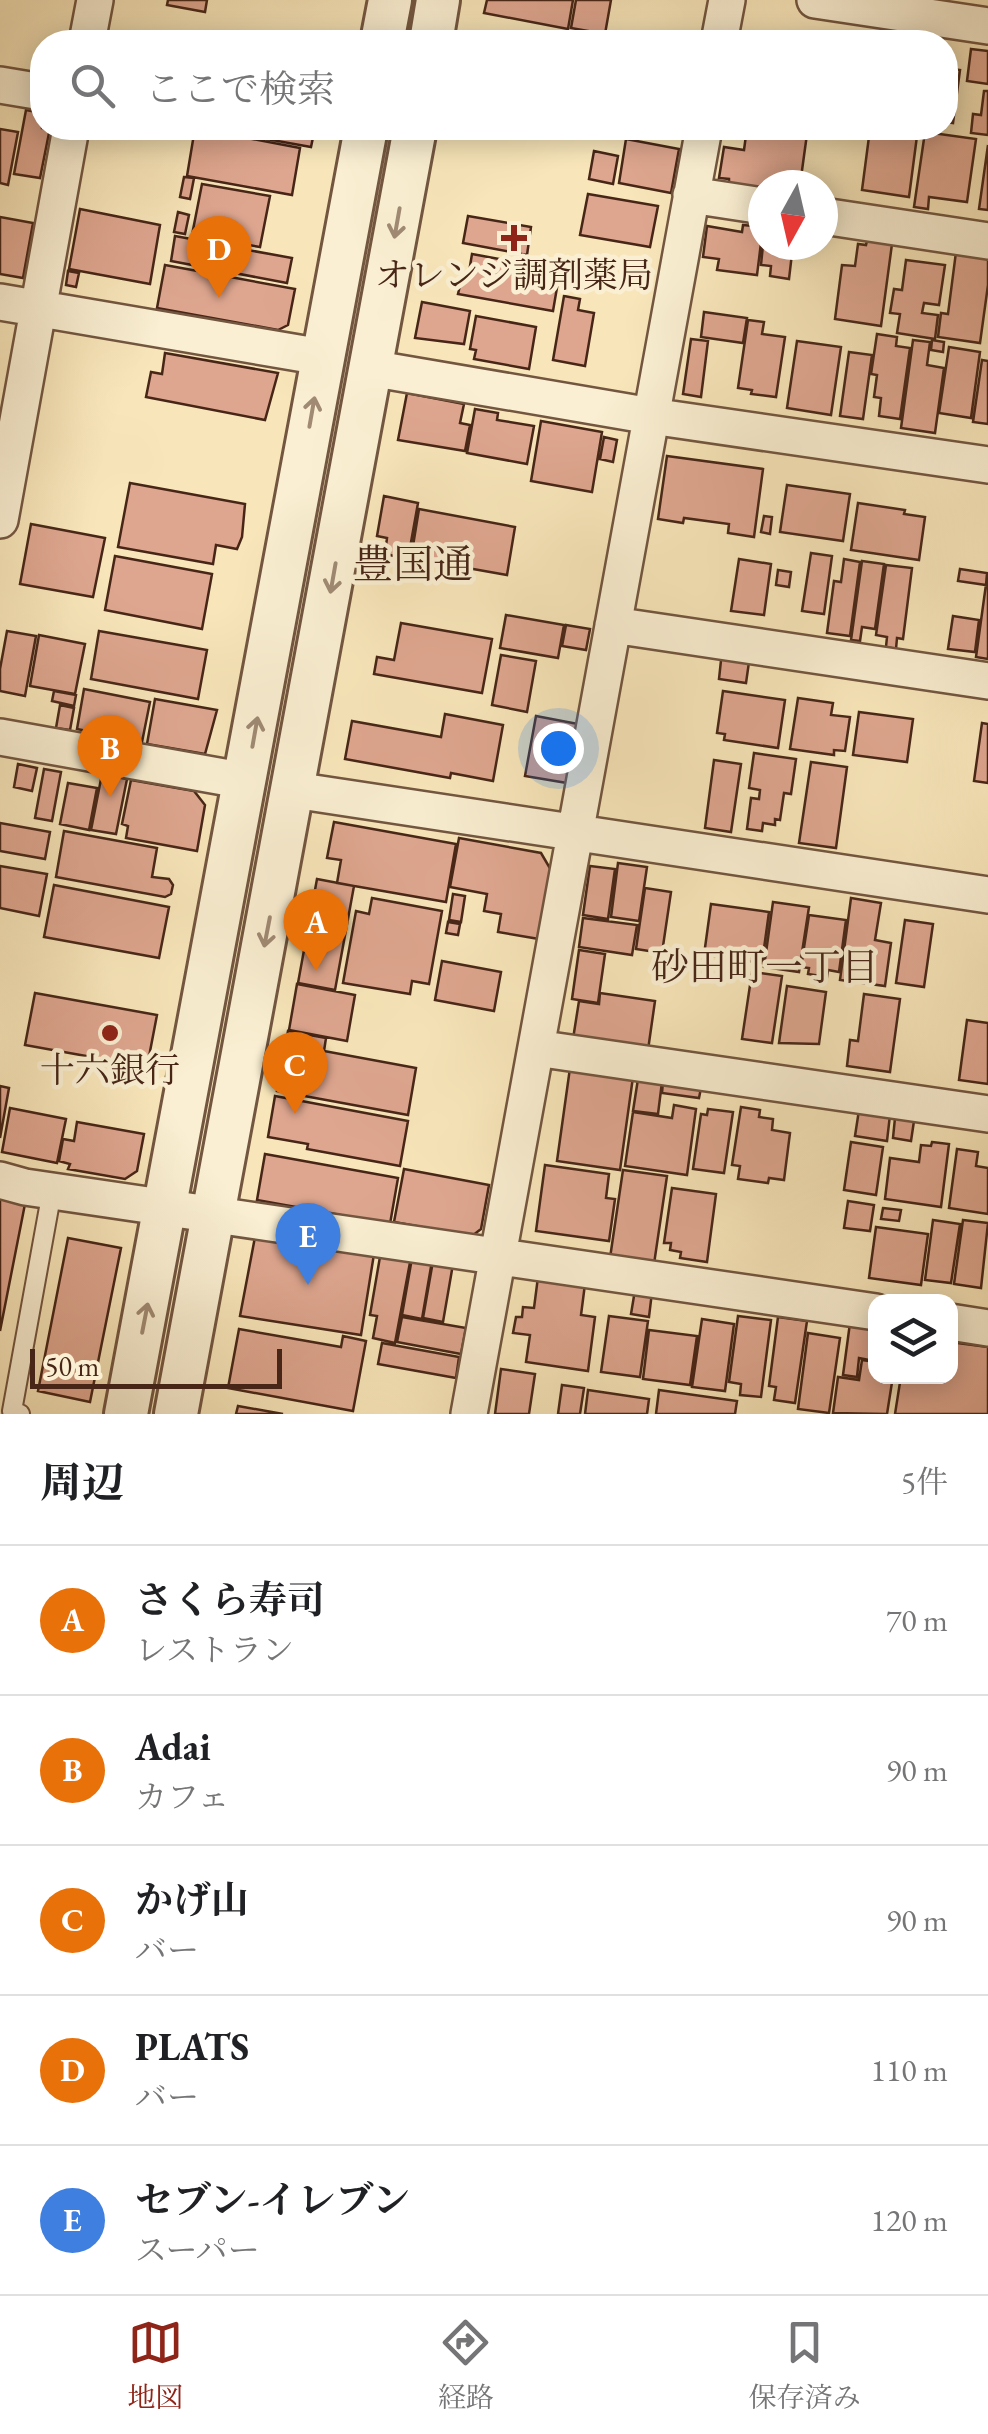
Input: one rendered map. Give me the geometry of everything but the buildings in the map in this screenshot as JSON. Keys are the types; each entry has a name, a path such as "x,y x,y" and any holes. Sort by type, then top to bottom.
{"street":[{"path":"89,30 95,0"},
{"path":"384,30 390,0"},
{"path":"432,30 438,0"},
{"path":"721,30 727,0"},
{"path":"815,0 988,26"},
{"path":"0,84 30,90"},
{"path":"0,520 70,140"},
{"path":"126,1414 364,140"},
{"path":"176,1414 413,140"},
{"path":"469,1414 702,140"},
{"path":"691,195 748,204"},
{"path":"838,218 988,241"},
{"path":"0,302 322,357"},
{"path":"370,368 651,416 988,465"},
{"path":"613,625 988,681"},
{"path":"0,737 246,781"},
{"path":"294,790 988,895"},
{"path":"536,1048 988,1114"},
{"path":"0,1180 52,1191 868,1311"},
{"path":"958,1323 988,1328"}],"lane":[{"path":"20,1414 12,1411 52,1191"}],"place":[{"name":"オレンジ調剤薬局","path":"514,238"},
{"name":"PLATS","path":"219,298"},
{"name":"Adai","path":"110,797"},
{"name":"さくら寿司","path":"316,971"},
{"name":"十六銀行","path":"110,1033"},
{"name":"かげ山","path":"295,1114"},
{"name":"セブン-イレブン","path":"308,1285"}],"district":[{"name":"豊国通","path":"413,564"},
{"name":"砂田町一丁目","path":"765,967"}]}
